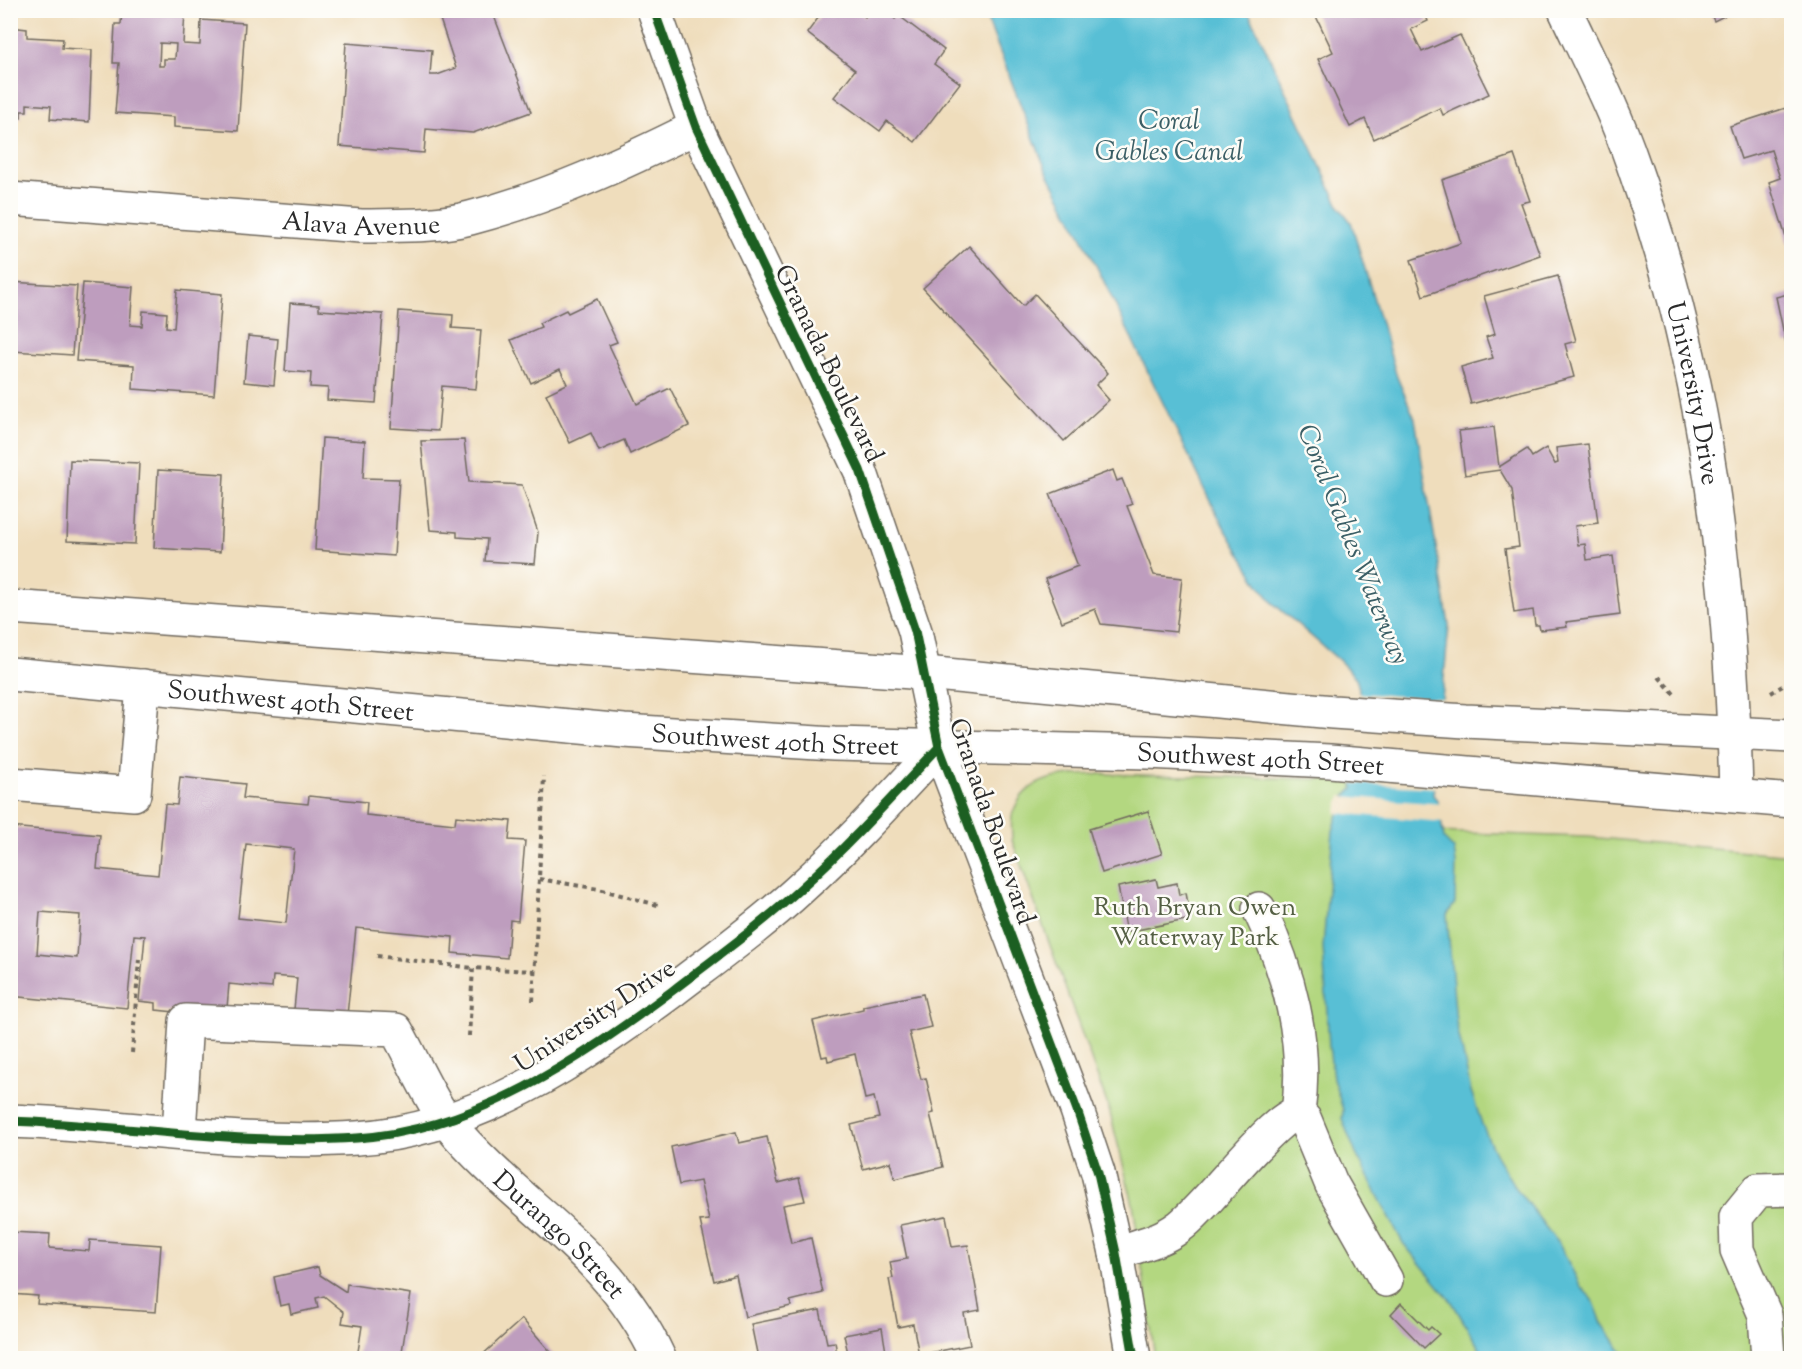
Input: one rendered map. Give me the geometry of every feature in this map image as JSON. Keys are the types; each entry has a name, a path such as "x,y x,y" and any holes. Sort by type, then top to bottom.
{"street":[{"name":"Granada Boulevard","path":"654,10 696,127 751,248 813,369 860,470 915,631 939,747 1077,1110 1098,1173 1116,1252 1134,1359"},
{"name":"University Drive","path":"1565,10 1633,163 1670,279 1689,354 1716,499 1728,618 1735,732 1736,795"},
{"name":"Alava Avenue","path":"10,199 361,226 418,225 469,219 523,201 646,152 696,127"},
{"name":"Southwest 40th Street","path":"10,607 925,673 1333,712 1465,721 1791,736"},
{"name":"Southwest 40th Street","path":"10,674 624,731 834,744 1148,752 1330,761 1791,801"},
{"path":"10,784 134,794 143,686"},
{"name":"University Drive","path":"10,1121 298,1140 358,1138 401,1131 446,1120 483,1107 554,1072 613,1034 698,971 799,890 874,818 939,747"},
{"path":"1259,909 1277,947 1296,1024 1303,1079 1298,1113"},
{"name":"Durango Street","path":"179,1132 186,1021 396,1030 446,1120 489,1167 596,1264 629,1303 659,1359"},
{"path":"1116,1252 1162,1238 1179,1227 1205,1205 1223,1182 1283,1120 1298,1113"},
{"path":"1298,1113 1305,1120 1331,1183 1386,1280"},
{"path":"1768,1359 1765,1315 1737,1250 1736,1216 1758,1190 1791,1189"}],"path":[{"path":"1659,677 1680,700"},
{"path":"1771,693 1784,685"},
{"path":"533,1001 544,776"},
{"path":"539,879 599,889 661,906"},
{"path":"376,956 473,968 534,971"},
{"path":"132,1053 139,959"},
{"path":"469,1036 473,968"}],"green space":[{"name":"Ruth Bryan Owen Waterway Park","path":"1102,774 1353,780 1353,790 1338,829 1587,837 1791,855 1791,1358 1155,1358 1133,1204 1109,1109 1012,840 1013,812 1019,799 1028,790 1039,783 1063,776"}],"water":[{"name":"Coral Gables Canal","path":"984,11 1248,11 1340,208 1351,222 1397,377 1415,419 1449,625 1433,795 1438,801 1444,839 1454,849 1456,864 1455,903 1447,915 1456,1022 1471,1091 1495,1154 1513,1184 1560,1246 1581,1287 1593,1300 1602,1323 1626,1358 1485,1358 1452,1302 1403,1243 1356,1154 1342,1119 1343,1110 1333,1078 1323,947 1333,831 1343,798 1353,789 1359,689 1356,678 1340,661 1273,603 1259,585 1221,522 1091,255 1046,170"}],"pier":[{"path":"1356,693 1445,699 1436,788 1350,783"},
{"path":"1341,796 1442,804 1444,822 1336,813"}],"building":[{"path":"122,10 185,12 183,44 200,45 201,20 245,23 238,131 174,127 174,117 115,113 119,63 113,63 115,24 121,24","holes":["160,43 176,44 175,59 164,59 164,66 159,66"]},
{"path":"437,10 507,10 494,16 531,112 473,133 426,129 424,153 339,146 346,43 432,50 430,75 437,75 456,68"},
{"path":"824,10 857,10 865,17 870,10 884,10 895,19 898,15 944,50 934,64 960,83 915,142 887,121 880,131 834,97 855,70 807,33"},
{"path":"1313,10 1423,10 1428,21 1411,29 1422,52 1460,35 1489,94 1443,115 1440,108 1374,139 1365,119 1350,127 1318,59 1333,52"},
{"path":"1709,10 1736,10 1714,21"},
{"path":"10,27 27,29 27,37 63,39 62,48 92,50 89,122 50,119 51,106 27,104 27,111 21,111 21,118 10,117"},
{"path":"1792,106 1792,243 1788,244 1769,182 1780,178 1771,150 1741,159 1730,126"},
{"path":"1514,155 1530,201 1521,203 1540,255 1423,296 1411,260 1461,243 1442,180"},
{"path":"969,246 1023,306 1035,294 1108,373 1096,385 1109,400 1064,441 923,288"},
{"path":"1558,276 1576,341 1565,344 1574,377 1471,404 1461,367 1493,358 1486,337 1495,334 1484,296"},
{"path":"10,282 77,286 72,355 13,351 10,367"},
{"path":"83,283 133,287 130,325 142,326 143,311 167,313 166,327 174,328 177,290 222,294 214,395 133,389 134,365 76,361"},
{"path":"1792,293 1792,343 1786,344 1776,297"},
{"path":"597,299 617,342 609,345 637,404 670,388 689,426 630,454 624,440 599,451 591,433 570,443 546,394 567,384 560,369 531,383 511,340 541,327 539,323 566,310 568,313"},
{"path":"290,303 319,305 319,310 383,314 376,403 327,400 328,388 310,387 311,373 285,371"},
{"path":"399,311 453,315 452,328 481,330 476,389 442,386 438,431 391,428"},
{"path":"248,336 278,339 274,385 244,382"},
{"path":"1494,427 1499,467 1527,449 1532,457 1546,448 1555,464 1558,463 1556,448 1588,444 1598,523 1575,526 1578,545 1585,544 1587,560 1613,556 1620,615 1566,622 1567,627 1540,630 1539,625 1535,625 1533,610 1514,613 1505,549 1519,547 1512,490 1500,470 1465,475 1459,431"},
{"path":"322,438 365,441 363,478 399,479 394,556 315,550"},
{"path":"464,440 469,482 522,485 538,532 535,564 485,561 487,539 457,537 457,532 430,530 421,441"},
{"path":"70,460 139,463 135,544 67,541"},
{"path":"158,470 224,474 220,552 154,548"},
{"path":"1113,470 1117,481 1122,479 1132,504 1127,506 1154,575 1182,578 1176,632 1101,624 1095,609 1062,622 1045,579 1078,566 1050,494"},
{"path":"180,777 245,784 243,798 308,804 309,796 367,802 366,815 455,824 456,816 511,821 509,840 525,841 518,921 510,920 507,958 452,953 453,937 356,928 346,1025 293,1020 297,978 273,976 272,988 229,984 227,1008 214,1016 156,1010 156,1003 139,1001 145,936 134,935 127,1008 10,996 10,827 100,835 97,869 158,875 165,804 177,805","holes":["246,844 294,849 286,923 238,918","40,912 80,915 77,958 37,954"]},
{"path":"1148,811 1162,854 1102,873 1089,829"},
{"path":"1156,879 1158,887 1177,883 1179,895 1186,893 1191,919 1127,932 1118,887"},
{"path":"923,994 931,1027 909,1032 921,1079 926,1078 934,1113 930,1114 943,1167 895,1179 890,1162 863,1169 851,1125 879,1118 874,1097 865,1099 855,1054 828,1061 827,1056 822,1057 813,1021 863,1009 863,1006"},
{"path":"736,1132 739,1143 767,1137 778,1183 799,1178 805,1201 783,1205 791,1243 811,1238 823,1293 790,1301 791,1306 745,1317 736,1275 714,1281 700,1221 709,1220 700,1181 679,1185 671,1147"},
{"path":"946,1216 952,1247 968,1245 980,1310 964,1313 970,1345 919,1355 913,1324 898,1327 889,1279 893,1278 890,1262 907,1259 900,1225"},
{"path":"10,1232 50,1234 49,1248 89,1251 90,1240 161,1245 156,1312 37,1304 38,1296 10,1294"},
{"path":"318,1267 320,1275 346,1292 347,1284 411,1294 401,1358 357,1358 362,1326 342,1323 344,1312 324,1296 316,1298 318,1308 291,1314 289,1304 280,1306 274,1277"},
{"path":"1401,1303 1428,1330 1431,1327 1439,1334 1424,1348 1391,1314"},
{"path":"820,1310 827,1343 835,1342 838,1358 758,1358 751,1324"},
{"path":"522,1319 556,1358 479,1358"},
{"path":"882,1328 887,1358 849,1358 844,1335"}],"cycle path":[{"path":"654,10 696,127 860,470 915,631 939,747 1077,1110 1098,1173 1116,1253 1134,1358"},
{"path":"10,1121 227,1137 314,1140 357,1138 401,1132 443,1121 484,1106 563,1066 600,1042 637,1017 754,928 786,902 837,854 939,747"}],"water label":[{"name":"Coral Gables Waterway","path":"1354,544"}]}
